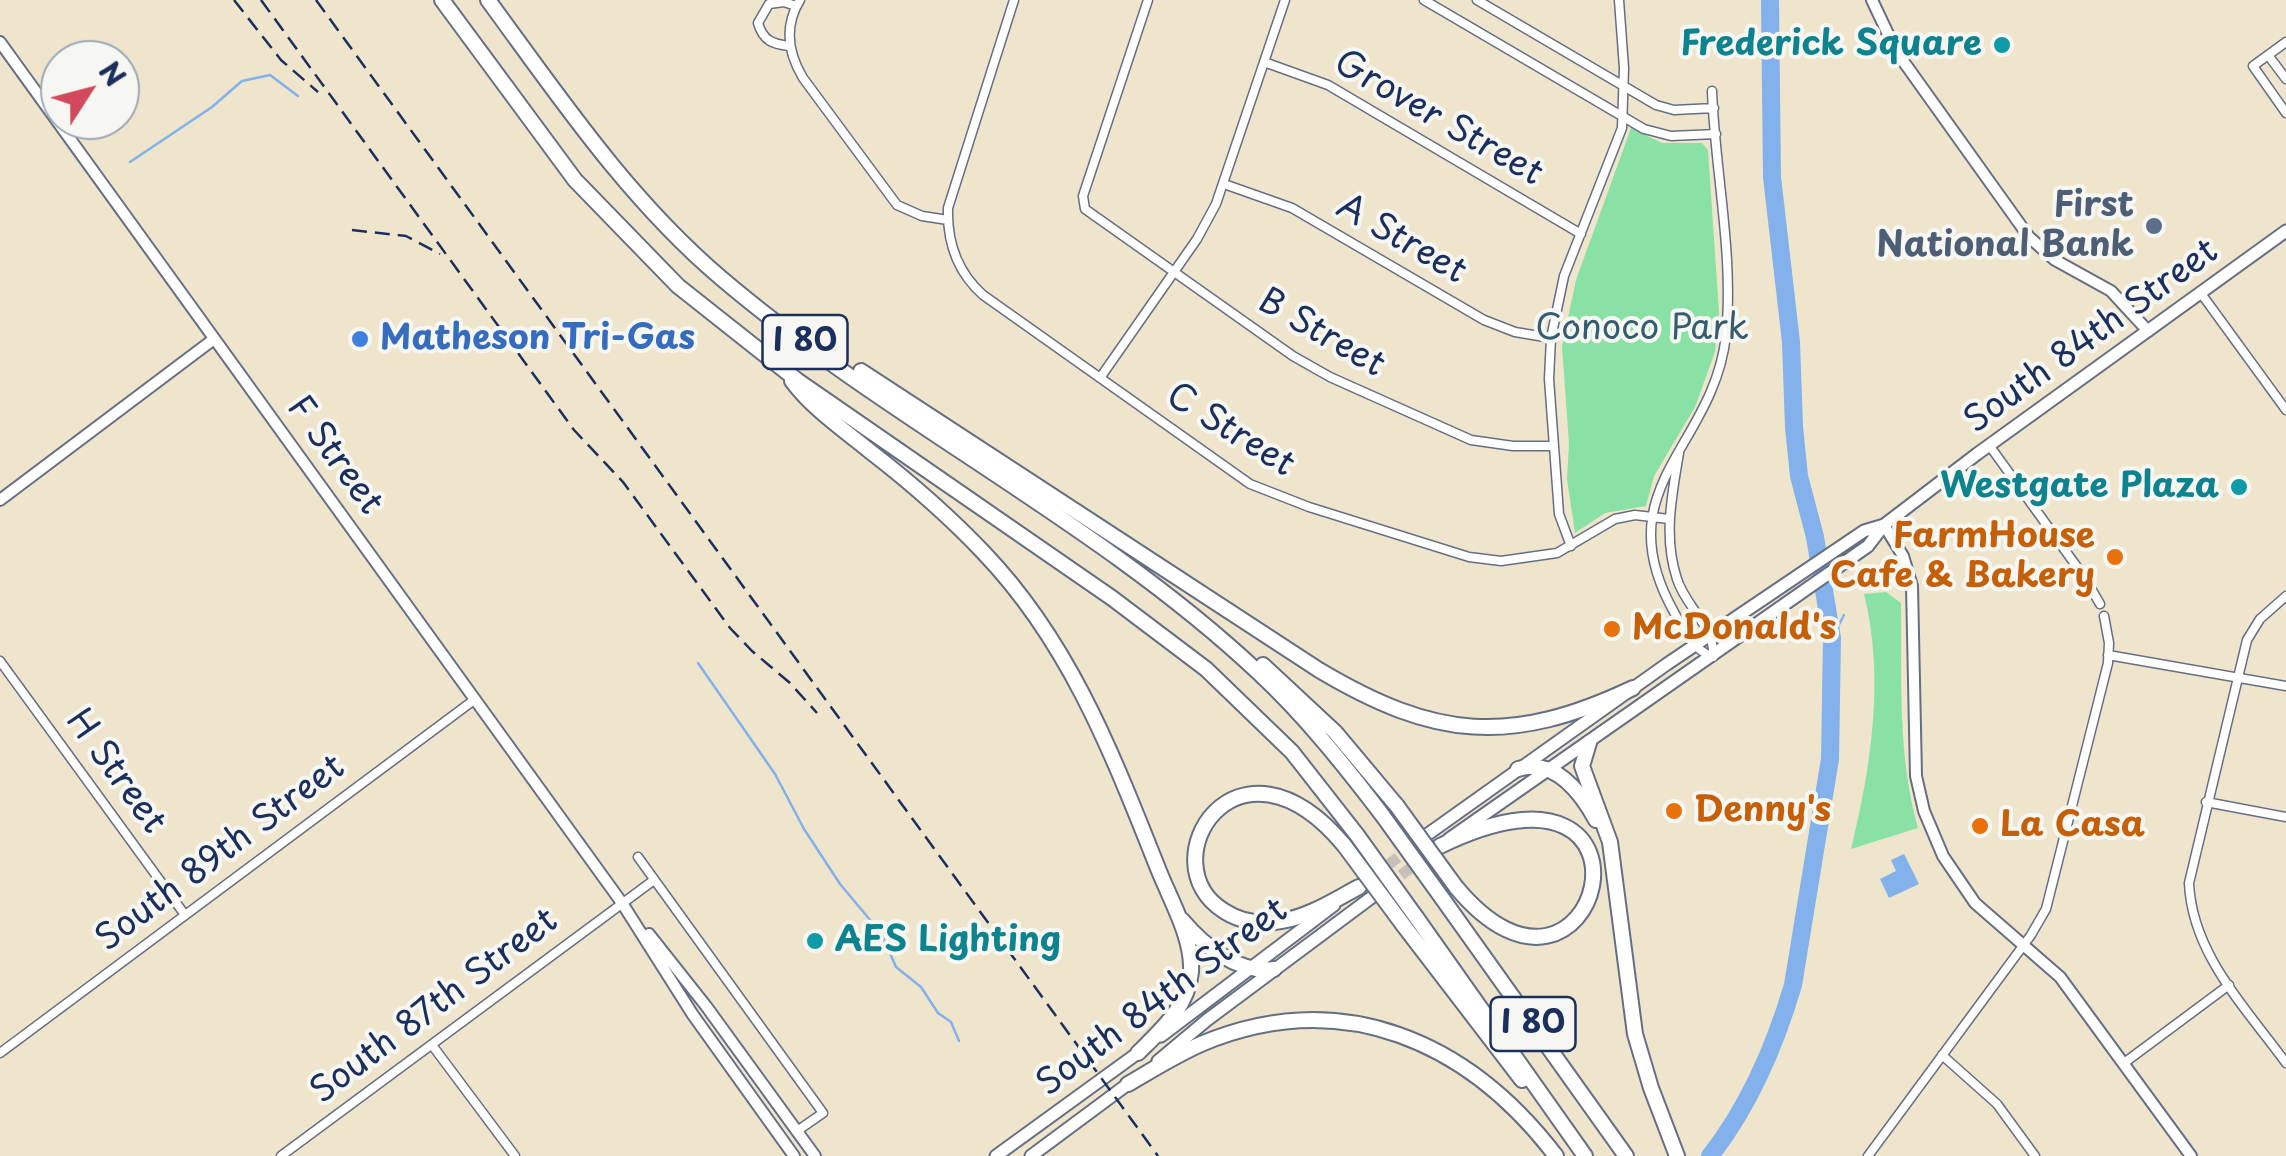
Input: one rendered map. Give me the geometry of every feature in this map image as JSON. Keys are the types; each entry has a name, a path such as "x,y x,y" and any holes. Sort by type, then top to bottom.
{"highway":[{"name":"I 80","path":"442,0 565,166 624,234 712,316 1112,598 1206,669 1279,738 1358,835 1410,921 1584,1156"},
{"name":"I 80","path":"488,0 624,181 671,232 734,289 1189,613 1302,716 1383,816 1625,1154"},
{"path":"734,289 1319,670 1370,698 1416,717 1512,726 1583,712 1633,688"},
{"path":"782,369 809,404 890,467 963,531 1003,574 1064,658 1098,722 1187,944 1190,975 1175,1014 1138,1053"},
{"path":"1189,613 1286,684 1335,732 1397,806 1456,887 1495,924 1535,936 1550,935 1576,922 1591,898 1594,872 1586,848 1579,838 1550,820 1525,818 1502,822 1439,847"},
{"path":"1589,743 1582,766 1605,824 1636,1034 1677,1156"},
{"path":"1518,770 1537,766 1569,784 1587,804 1612,862"},
{"path":"1361,885 1299,916 1255,922 1227,914 1206,895 1196,870 1198,841 1209,818 1227,802 1249,794 1273,794 1298,803 1318,817 1410,921"},
{"path":"1168,893 1182,921 1201,941 1250,968 1274,969"},
{"path":"1128,1084 1200,1044 1251,1029 1306,1022 1366,1026 1434,1049 1476,1074 1522,1116 1556,1156"}],"main road":[{"name":"South 84th Street","path":"1439,847 1868,546 1884,524 2286,232"},
{"name":"South 84th Street","path":"1428,834 1864,530 1884,524"},
{"name":"South 84th Street","path":"996,1156 1361,885"},
{"name":"South 84th Street","path":"1031,1156 1372,897"}],"street":[{"path":"790,46 764,37 758,23 769,4 798,3 790,23 790,46 799,72 886,194 908,212 948,220 950,198 1014,0"},
{"name":"B Street","path":"1148,0 1083,196 1084,210 1308,366 1448,432 1494,445 1554,446"},
{"path":"1100,378 1208,222 1285,0"},
{"path":"1424,0 1623,117 1662,135 1716,134"},
{"path":"1477,0 1668,109 1714,108"},
{"path":"1571,546 1559,514 1549,379 1551,338 1564,276 1616,151 1623,117 1618,0"},
{"path":"1872,0 1896,51 2029,237 2055,260 2110,291 2148,331"},
{"name":"F Street","path":"0,42 622,903 706,1006 815,1156"},
{"path":"2286,42 2252,66 2286,113"},
{"path":"2268,55 2286,79"},
{"name":"Grover Street","path":"1264,62 1328,85 1580,234"},
{"path":"1679,453 1669,519 1670,548 1677,580 1714,644 1712,657 1695,646 1666,599 1657,576 1650,536 1664,474 1712,393 1725,341 1728,293 1712,91"},
{"name":"A Street","path":"1224,184 1292,208 1484,320 1515,332 1551,338"},
{"name":"C Street","path":"948,220 956,257 976,289 1250,484 1272,495 1478,559 1529,559 1558,553 1615,519 1652,515 1669,519"},
{"path":"2200,292 2286,410"},
{"path":"0,500 214,339"},
{"path":"1989,446 2100,604"},
{"path":"1884,524 1903,556 1912,586 1914,750 1924,811 1943,856 1964,890 1986,915 2060,977 2191,1156"},
{"path":"2286,596 2252,631 2236,678 2190,867 2190,900 2202,944 2286,1063"},
{"path":"1869,1156 2040,920 2050,897 2108,655 2104,616"},
{"path":"2108,655 2286,686"},
{"name":"H Street","path":"0,661 185,915"},
{"name":"South 89th Street","path":"0,1053 474,700"},
{"path":"2206,802 2286,817"},
{"path":"638,857 823,1112 797,1131"},
{"name":"South 87th Street","path":"282,1156 654,880"},
{"name":"F Street","path":"622,903 693,1016 794,1156"},
{"path":"2124,1064 2229,985"},
{"path":"432,1045 515,1156"},
{"path":"1942,1055 1996,1104 2035,1156"}],"green space":[{"name":"Conoco Park","path":"1631,128 1662,143 1702,143 1708,150 1719,312 1715,352 1695,407 1654,476 1646,506 1605,513 1575,533 1567,479 1569,444 1562,346 1576,280"},
{"path":"1886,592 1901,603 1904,745 1918,828 1851,849 1873,722 1874,658 1864,594"}],"water":[{"path":"1904,854 1919,884 1889,898 1880,879 1896,871 1891,860"}],"waterway":[{"path":"1710,1156 1760,1074 1793,985 1830,759 1832,638 1815,537 1799,476 1791,342 1772,177 1770,0"},
{"path":"130,162 212,107 242,81 270,75 298,96"},
{"path":"1832,638 1844,615"},
{"path":"698,663 775,774 804,829 840,884 881,933 896,967 921,987 938,1013 951,1022 959,1041"}],"tunnel":[{"path":"1376,874 1413,846"},
{"path":"1388,885 1437,848"}],"railway":[{"path":"234,0 281,60 318,92"},
{"path":"261,0 574,430 623,482 730,628 817,713"},
{"path":"316,0 1158,1156"},
{"path":"352,230 406,236 440,254"}],"place":[{"name":"Frederick Square","path":"2002,45"},
{"name":"First National Bank","path":"2154,226"},
{"name":"Matheson Tri-Gas","path":"360,339"},
{"name":"Westgate Plaza","path":"2239,487"},
{"name":"FarmHouse Cafe & Bakery","path":"2115,557"},
{"name":"McDonald's","path":"1612,629"},
{"name":"Denny's","path":"1674,811"},
{"name":"La Casa","path":"1980,826"},
{"name":"AES Lighting","path":"815,941"}]}
